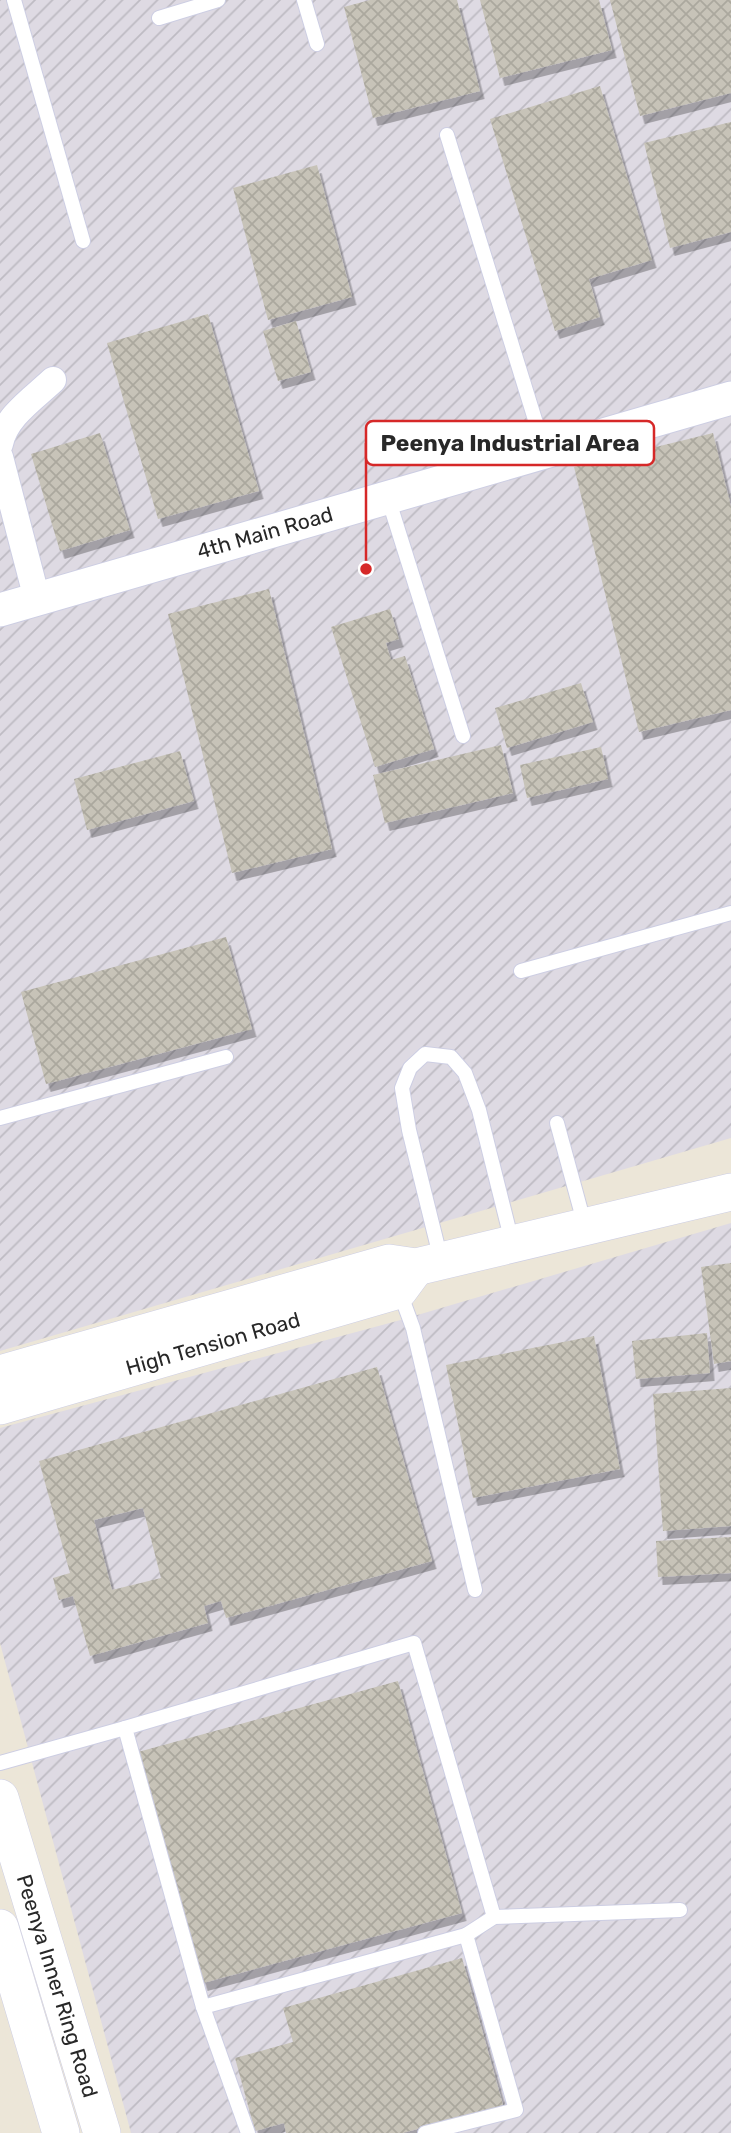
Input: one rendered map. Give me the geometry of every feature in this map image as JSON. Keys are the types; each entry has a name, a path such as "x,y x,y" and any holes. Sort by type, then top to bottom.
{"main road":[{"name":"High Tension Road","path":"0,1406 513,1244 731,1192"},
{"name":"High Tension Road","path":"0,1374 389,1263 419,1273"},
{"name":"Peenya Inner Ring Road","path":"0,1798 102,2133"},
{"name":"Peenya Inner Ring Road","path":"0,1928 61,2133"}],"street":[{"path":"0,444 2,433 20,411 53,380"},
{"name":"4th Main Road","path":"0,610 731,398"},
{"path":"0,457 37,599"}],"lane":[{"path":"14,0 82,242"},
{"path":"159,18 218,0"},
{"path":"304,0 317,44"},
{"path":"447,135 545,452"},
{"path":"388,498 463,736"},
{"path":"521,971 731,913"},
{"path":"475,1590 413,1328 419,1273 410,1130 402,1088 410,1068 425,1054 451,1056 466,1073 479,1110 513,1244"},
{"path":"0,1118 226,1057"},
{"path":"558,1123 585,1227"},
{"path":"0,1763 414,1643 494,1917"},
{"path":"125,1728 203,2007 248,2133"},
{"path":"203,2007 466,1935 494,1917 680,1910"},
{"path":"425,2133 516,2110 466,1935"}],"shaded area":[{"path":"0,0 731,0 731,1138 0,1351"},
{"path":"731,1223 731,2133 131,2133 0,1643 0,1428 397,1321"}],"building":[{"path":"370,0 457,0 480,91 373,118 344,7"},
{"path":"480,0 599,0 612,50 500,78"},
{"path":"610,0 731,0 731,93 640,116"},
{"path":"600,86 652,260 589,279 600,317 555,331 490,119"},
{"path":"731,122 731,232 670,248 644,143"},
{"path":"317,165 352,297 268,320 233,188"},
{"path":"208,314 259,491 158,519 107,343"},
{"path":"296,321 311,372 278,381 263,331"},
{"path":"100,433 130,530 60,551 31,454"},
{"path":"713,433 731,507 731,710 639,732 574,467"},
{"path":"269,589 332,849 232,873 168,614"},
{"path":"390,609 399,639 386,643 391,660 405,656 434,749 375,767 331,627"},
{"path":"581,683 593,722 507,748 495,708"},
{"path":"501,745 513,793 385,823 373,775"},
{"path":"601,747 608,779 527,798 520,765"},
{"path":"180,751 194,801 87,830 74,779"},
{"path":"226,937 252,1029 46,1084 21,992"},
{"path":"731,1263 731,1361 714,1364 701,1267"},
{"path":"707,1333 710,1373 636,1379 632,1341"},
{"path":"594,1336 620,1469 473,1498 446,1365"},
{"path":"377,1367 432,1561 226,1618 221,1601 204,1606 208,1623 90,1656 73,1596 59,1600 53,1578 70,1573 39,1461","holes":["143,1508 161,1578 112,1590 94,1520"]},
{"path":"731,1388 731,1526 663,1531 653,1394"},
{"path":"731,1537 731,1573 658,1577 656,1541"},
{"path":"398,1681 462,1913 203,1983 138,1752"},
{"path":"462,1958 503,2105 403,2133 286,2133 284,2123 255,2131 235,2058 293,2042 283,2008"}],"place":[{"name":"Peenya Industrial Area","path":"366,569"}]}
